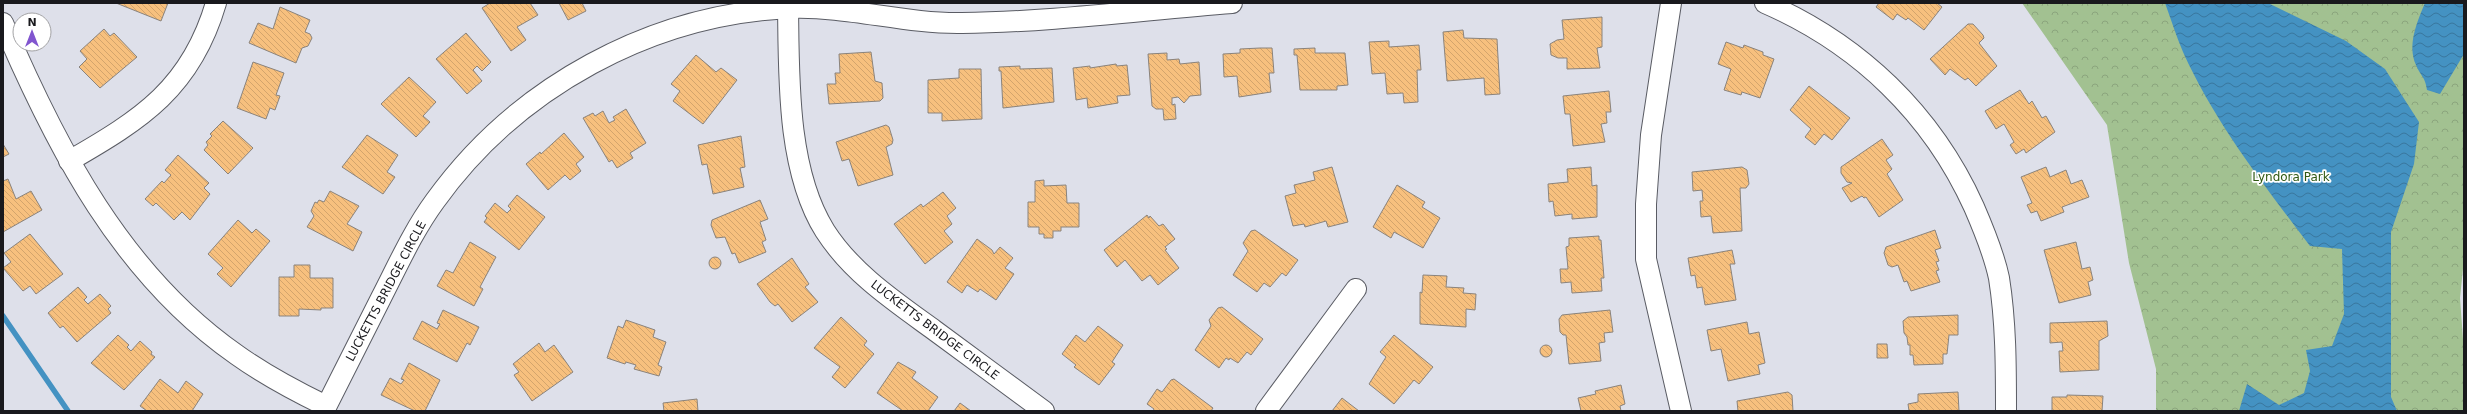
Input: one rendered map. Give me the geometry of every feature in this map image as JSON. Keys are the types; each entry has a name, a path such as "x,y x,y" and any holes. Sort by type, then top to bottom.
{"street":[{"path":"69,161 136,121 158,102 195,55 210,24 216,3"},
{"name":"LUCKETTS BRIDGE CIRCLE","path":"325,409 409,242 434,202 462,166 493,135 528,105 556,84 630,44 678,28 728,16 788,6 822,8 916,21 961,23 1176,5 1232,3"},
{"path":"1671,3 1651,135 1646,204 1646,259 1681,411"},
{"path":"1765,3 1793,15 1831,37 1865,62 1895,89 1933,134 1965,187 1985,232 1998,278 2004,330 2006,411"},
{"name":"LUCKETTS BRIDGE CIRCLE","path":"788,6 792,122 804,178 825,230 848,260 875,287 1044,411"},
{"path":"3,23 26,77 69,161 101,214 131,255 163,292 198,324 236,355 325,409"},
{"path":"3,48 26,77"},
{"path":"1266,411 1356,289"}],"green space":[{"name":"Lyndora Park","path":"2022,3 2464,3 2464,259 2460,298 2464,353 2464,411 2156,411 2156,369 2129,263 2107,125"}],"water":[{"path":"2165,3 2268,3 2346,41 2385,69 2419,122 2414,164 2391,232 2391,397 2397,411 2239,411 2247,384 2279,405 2304,393 2310,371 2306,350 2332,346 2344,314 2342,249 2310,246 2258,177 2225,128 2196,78 2180,46"},
{"path":"2425,3 2464,3 2464,54 2440,94 2427,90 2424,79 2413,57 2412,50 2414,34"}],"building":[{"path":"116,3 168,3 161,21"},
{"path":"490,3 530,3 538,15 517,27 526,40 511,51 482,8"},
{"path":"559,3 582,3 586,11 568,20"},
{"path":"1879,3 1937,3 1942,7 1924,30 1908,18 1906,20 1897,14 1893,20 1876,7"},
{"path":"280,7 310,20 305,32 310,34 312,38 308,46 302,48 296,63 249,43 258,23 273,29"},
{"path":"1602,17 1602,47 1597,48 1600,68 1567,69 1567,58 1558,58 1551,55 1550,44 1557,40 1564,39 1562,20"},
{"path":"1968,24 1973,24 1983,35 1984,38 1979,43 1997,66 1976,86 1968,78 1965,80 1950,69 1945,75 1930,59"},
{"path":"104,29 110,36 114,33 137,57 100,88 79,67 87,59 80,51"},
{"path":"1463,30 1464,38 1497,39 1500,94 1485,95 1484,78 1447,81 1443,32"},
{"path":"466,33 491,62 482,71 477,66 473,70 482,81 467,94 436,59"},
{"path":"1389,41 1389,47 1419,45 1421,70 1417,70 1418,102 1404,103 1403,93 1387,94 1385,73 1372,74 1369,42"},
{"path":"1726,42 1743,48 1744,45 1763,52 1763,55 1774,59 1760,98 1742,92 1741,95 1724,90 1731,69 1718,64"},
{"path":"1272,48 1274,73 1269,73 1271,92 1239,97 1237,76 1224,77 1223,54 1240,53 1240,49"},
{"path":"1315,48 1315,53 1345,53 1348,85 1337,86 1337,90 1300,90 1297,55 1294,55 1294,49"},
{"path":"871,52 875,81 882,83 883,98 880,101 829,104 827,84 836,84 835,73 840,73 839,54"},
{"path":"1167,53 1167,60 1179,59 1180,64 1199,62 1201,95 1190,96 1184,103 1178,97 1172,98 1172,105 1175,104 1176,119 1164,120 1163,109 1156,109 1152,106 1148,54"},
{"path":"696,55 716,72 721,68 737,80 703,124 673,101 680,91 671,84"},
{"path":"253,62 284,73 276,95 280,96 275,110 270,108 266,119 237,108"},
{"path":"1116,64 1117,66 1127,65 1130,95 1117,96 1118,103 1088,108 1087,98 1076,100 1073,68 1090,66 1090,68"},
{"path":"1020,66 1020,69 1052,68 1054,102 1003,108 1001,71 999,71 999,67"},
{"path":"959,69 981,69 982,119 942,121 942,113 928,113 928,80 959,78"},
{"path":"409,77 436,102 423,116 430,122 416,137 381,104"},
{"path":"1809,86 1850,118 1832,140 1824,134 1815,145 1805,137 1811,129 1790,110"},
{"path":"2020,90 2029,104 2032,101 2042,118 2046,116 2055,132 2026,153 2024,149 2016,154 2010,145 2014,142 2004,124 1996,129 1985,111"},
{"path":"1609,91 1611,112 1606,112 1607,123 1601,124 1605,142 1573,146 1570,114 1565,114 1563,96"},
{"path":"626,109 646,143 630,153 633,158 617,168 612,160 609,162 583,118 593,113 595,116 603,111 609,123 615,120 613,117"},
{"path":"223,121 253,148 228,174 204,150 208,145 206,142 212,136 210,134"},
{"path":"886,125 889,127 893,140 892,144 886,147 893,175 858,186 849,159 842,161 836,142"},
{"path":"564,133 584,157 576,164 581,171 570,180 565,175 548,190 526,164 540,152 541,154"},
{"path":"367,135 398,155 387,172 395,177 383,194 342,167"},
{"path":"741,136 745,167 740,168 744,187 713,194 707,164 702,165 698,145"},
{"path":"1882,139 1893,155 1886,160 1892,169 1887,174 1903,200 1879,217 1866,197 1864,198 1862,196 1851,202 1842,188 1852,183 1847,182 1841,173 1841,167"},
{"path":"3,144 9,154 3,157"},
{"path":"178,155 209,183 204,188 210,194 190,220 182,212 174,220 156,203 153,206 145,199 162,181 164,183 171,175 165,170"},
{"path":"1332,167 1348,222 1328,227 1326,221 1305,227 1304,224 1293,226 1285,196 1296,193 1294,185 1315,180 1313,172"},
{"path":"1591,167 1592,186 1597,185 1597,217 1572,219 1572,214 1555,216 1553,201 1549,202 1548,184 1568,182 1567,169"},
{"path":"1742,167 1747,170 1749,184 1746,188 1740,188 1742,231 1713,233 1711,216 1701,217 1700,201 1703,201 1702,190 1693,191 1692,172"},
{"path":"2046,167 2050,177 2066,170 2071,184 2082,180 2089,197 2062,207 2064,212 2041,221 2037,211 2031,213 2027,205 2032,203 2021,177"},
{"path":"8,179 16,199 31,191 42,210 3,232 3,181"},
{"path":"1044,180 1044,186 1066,185 1067,203 1079,203 1079,227 1061,227 1061,231 1053,231 1053,238 1044,238 1044,234 1039,234 1039,227 1028,227 1028,202 1035,202 1035,181"},
{"path":"1397,185 1425,202 1422,207 1440,218 1423,248 1394,232 1391,238 1373,227"},
{"path":"330,191 359,206 347,224 362,232 353,251 307,227 314,216 311,211 315,202 317,203 319,200 324,202"},
{"path":"943,192 956,208 947,216 952,224 944,231 953,242 925,264 894,224 921,204 923,207"},
{"path":"517,195 545,217 519,250 484,222 487,218 485,216 495,203 507,213 511,209 508,206"},
{"path":"760,200 768,219 760,222 766,240 762,242 766,252 739,263 735,253 732,254 725,237 716,238 711,225 712,220"},
{"path":"1147,215 1149,218 1150,216 1159,226 1163,224 1175,239 1165,247 1167,249 1165,250 1179,268 1158,285 1150,275 1142,281 1125,260 1117,267 1104,250"},
{"path":"238,220 252,233 256,229 270,241 231,287 217,274 223,268 208,254"},
{"path":"1255,230 1298,260 1286,276 1282,273 1270,287 1264,283 1257,292 1233,275 1248,251 1243,243 1251,231"},
{"path":"1935,230 1941,248 1935,250 1939,261 1936,262 1939,270 1936,271 1940,282 1911,291 1907,281 1904,282 1898,265 1892,267 1888,265 1884,253 1886,247"},
{"path":"30,234 63,274 36,294 30,286 23,291 3,268 11,262 4,253"},
{"path":"1599,236 1599,240 1601,240 1604,278 1601,278 1602,291 1572,293 1571,282 1561,283 1560,269 1568,269 1566,247 1569,246 1569,238"},
{"path":"977,239 992,250 994,254 1000,247 1013,258 1005,268 1014,274 996,300 980,289 978,292 967,285 962,293 947,282"},
{"path":"470,242 496,257 480,287 483,289 474,306 437,286 446,270 453,273"},
{"path":"2076,242 2082,269 2090,267 2093,280 2088,282 2091,295 2059,303 2044,250"},
{"path":"1732,250 1735,264 1730,264 1736,300 1705,305 1702,287 1697,288 1695,275 1691,276 1688,258"},
{"path":"715,257 719,259 721,263 719,267 715,269 711,267 709,263 711,259"},
{"path":"792,258 809,284 805,287 818,302 792,322 778,304 775,306 770,302 757,284"},
{"path":"294,265 310,265 310,278 333,278 333,308 321,308 321,310 299,309 299,316 279,316 279,277 294,277"},
{"path":"1423,275 1447,276 1446,287 1464,288 1463,293 1476,294 1475,310 1466,309 1466,327 1420,324 1420,292 1422,293"},
{"path":"78,287 87,297 84,300 88,304 100,294 111,306 108,309 111,313 77,342 63,326 60,328 48,313"},
{"path":"1222,307 1263,339 1251,355 1247,352 1238,363 1230,358 1229,360 1226,358 1219,368 1195,350 1211,326 1209,320 1218,308"},
{"path":"443,310 479,327 470,345 467,343 457,362 413,339 422,321 437,329 440,324 437,323"},
{"path":"1610,310 1613,332 1604,333 1605,342 1599,343 1601,361 1569,364 1566,335 1563,335 1560,332 1559,319 1562,315"},
{"path":"1958,315 1958,335 1949,335 1947,354 1943,354 1943,364 1914,365 1913,355 1910,355 1910,345 1908,345 1907,337 1904,333 1903,321 1908,317"},
{"path":"841,317 867,341 864,345 874,354 845,388 832,377 840,367 814,348"},
{"path":"626,320 655,330 653,337 666,342 658,365 662,367 659,376 634,369 636,365 626,362 625,364 607,358 618,326 623,328"},
{"path":"2107,321 2108,336 2099,341 2099,370 2060,372 2059,351 2063,351 2062,342 2050,343 2050,323"},
{"path":"1747,322 1749,334 1759,332 1765,363 1758,365 1760,374 1728,381 1721,349 1711,351 1707,330"},
{"path":"1098,326 1123,345 1112,362 1115,364 1099,385 1074,367 1076,365 1062,354 1076,335 1085,342"},
{"path":"118,335 129,345 127,347 131,351 140,341 152,352 151,354 155,357 124,390 91,363"},
{"path":"1394,335 1433,367 1419,384 1414,380 1394,404 1369,384 1386,357 1380,352"},
{"path":"539,343 545,352 554,345 573,372 532,401 514,375 519,372 513,364"},
{"path":"1877,344 1887,344 1888,358 1877,358"},
{"path":"1544,345 1548,345 1552,351 1548,357 1544,357 1540,353 1540,349"},
{"path":"898,362 916,372 912,378 938,397 928,411 903,411 877,393"},
{"path":"409,363 440,380 425,411 415,411 381,395 390,378 401,384 404,380 401,379"},
{"path":"160,379 178,393 186,381 203,394 192,411 147,411 140,406"},
{"path":"1174,379 1213,408 1211,411 1153,411 1154,409 1147,404 1157,389 1162,392 1171,380"},
{"path":"1621,385 1625,404 1620,406 1621,411 1581,411 1578,398 1596,394 1595,391"},
{"path":"1788,392 1792,395 1793,411 1738,411 1737,401"},
{"path":"1958,392 1959,411 1909,411 1908,404 1918,402 1918,394"},
{"path":"2067,395 2103,396 2102,411 2052,411 2052,397 2067,397"},
{"path":"1342,398 1359,411 1332,411"},
{"path":"697,399 698,411 664,411 663,403"},
{"path":"960,403 971,411 954,411"}],"waterway":[{"path":"3,316 68,411"}]}
